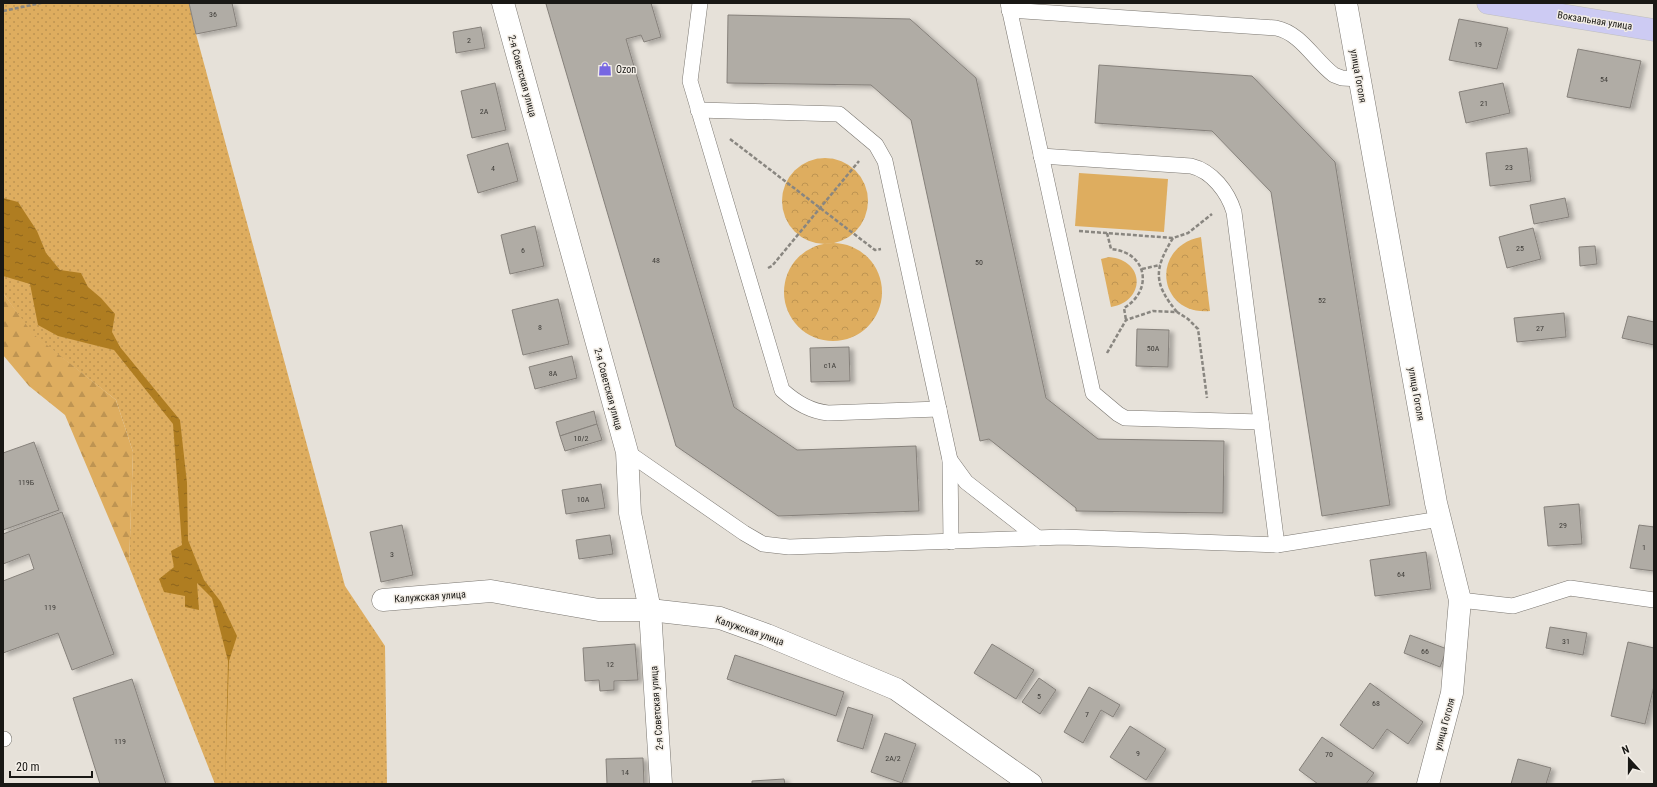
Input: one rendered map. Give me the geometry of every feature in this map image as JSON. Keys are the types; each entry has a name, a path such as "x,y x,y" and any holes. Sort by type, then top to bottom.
{"main road":[{"name":"Вокзальная улица","path":"1488,3 1654,30"}],"street":[{"name":"2-я Советская улица","path":"503,3 627,452 630,513 650,610 661,784"},
{"name":"улица Гоголя","path":"1346,3 1440,519 1460,600 1452,692 1428,784"},
{"name":"Калужская улица","path":"383,600 491,592 599,610 650,610 720,618 767,635 896,689 1031,784"}],"lane":[{"path":"700,3 690,81 778,381 782,390 814,412 828,413 939,409"},
{"path":"1261,422 1125,418 1093,393 1008,7 1286,30 1296,37 1334,75 1342,78 1360,79"},
{"path":"699,113 840,114 874,143 882,152 950,460 951,542"},
{"path":"1041,156 1191,166 1208,174 1230,200 1234,212 1277,545"},
{"path":"627,452 744,533 763,544 789,547 1038,538 1277,545 1440,519"},
{"path":"950,460 966,482 1038,538"},
{"path":"1460,600 1513,606 1570,588 1654,600"}],"path":[{"path":"3,12 42,3"},
{"path":"699,113 875,250 903,244"},
{"path":"747,274 772,266 874,143"},
{"path":"1057,230 1173,238 1188,233 1230,200"},
{"path":"1107,233 1111,249 1120,250 1130,254 1137,260 1142,269 1143,284 1141,291 1131,304 1124,308 1126,320 1107,353 1108,360"},
{"path":"1173,238 1161,257 1158,276 1164,296 1177,312 1188,319 1198,329 1210,421"},
{"path":"1142,269 1160,265"},
{"path":"1126,320 1153,311 1177,312"}],"green space":[{"path":"3,3 189,3 196,34 345,586 385,646 387,784 215,784 129,566 133,452 116,400 32,334 3,293"},
{"path":"825,158 833,159 849,165 861,177 867,193 867,209 861,225 849,237 833,243 825,244 817,243 801,237 789,225 783,209 782,201 783,193 789,177 801,165 817,159"},
{"path":"1079,173 1168,179 1164,232 1075,226"},
{"path":"1201,237 1210,311 1193,310 1179,303 1171,292 1166,280 1167,266 1173,253 1184,243"},
{"path":"833,243 852,247 867,258 878,273 882,292 878,311 867,326 852,337 833,341 814,337 799,326 788,311 784,292 788,273 799,258 814,247"},
{"path":"1109,257 1121,260 1129,265 1135,273 1137,281 1131,297 1122,303 1111,307 1101,259"},
{"path":"3,293 33,334 116,400 133,452 129,566 65,415 29,386 3,355"}],"water":[{"path":"3,198 18,202 37,231 46,253 60,270 81,273 88,287 101,298 115,314 112,332 120,347 180,420 187,483 188,540 204,580 221,602 237,636 229,661 225,784 228,661 212,598 197,583 199,610 185,607 185,596 164,592 159,579 174,567 171,551 182,545 173,424 114,350 58,336 38,325 30,284 3,276"}],"building":[{"path":"189,3 232,3 237,26 196,34"},
{"path":"651,3 661,37 644,42 641,35 626,39 734,407 797,450 916,446 919,511 778,516 676,446 546,4"},
{"path":"728,15 910,19 976,78 1046,398 1098,439 1224,441 1223,513 1076,511 1076,508 989,439 980,441 911,120 871,85 727,83"},
{"path":"1459,19 1508,28 1497,69 1449,60"},
{"path":"481,27 485,48 456,53 453,32"},
{"path":"1578,49 1641,61 1630,108 1567,97"},
{"path":"1099,65 1252,76 1335,162 1390,505 1322,516 1271,192 1212,131 1095,123"},
{"path":"495,83 506,130 472,138 461,91"},
{"path":"1503,83 1510,113 1466,123 1459,92"},
{"path":"508,143 518,181 478,193 467,155"},
{"path":"1527,148 1531,181 1490,186 1486,153"},
{"path":"1565,198 1569,217 1534,224 1530,205"},
{"path":"535,226 544,266 510,274 501,235"},
{"path":"1533,228 1541,259 1507,268 1499,237"},
{"path":"1595,246 1597,264 1580,266 1579,247"},
{"path":"558,299 569,344 523,355 512,310"},
{"path":"1564,313 1566,337 1517,342 1514,318"},
{"path":"1628,316 1654,322 1654,345 1622,338"},
{"path":"1137,329 1169,330 1168,367 1136,366"},
{"path":"849,347 850,381 811,382 810,348"},
{"path":"572,356 577,378 535,389 529,367"},
{"path":"594,411 597,424 560,436 556,422"},
{"path":"597,424 602,440 565,451 560,436"},
{"path":"34,442 59,510 3,530 3,453"},
{"path":"601,484 605,508 566,514 562,490"},
{"path":"1579,504 1582,544 1548,546 1544,507"},
{"path":"62,512 114,654 72,670 58,633 3,653 3,581 34,569 29,554 3,564 3,534"},
{"path":"402,525 413,575 381,582 370,532"},
{"path":"1639,525 1654,527 1654,571 1630,568"},
{"path":"610,535 613,554 579,559 576,540"},
{"path":"1426,552 1431,589 1375,596 1370,560"},
{"path":"1550,627 1587,633 1583,655 1546,648"},
{"path":"1410,635 1447,649 1440,667 1404,653"},
{"path":"1628,642 1654,648 1654,686 1645,724 1611,716"},
{"path":"635,644 638,680 614,681 614,690 600,691 599,680 585,681 583,648"},
{"path":"992,644 1034,670 1016,699 974,673"},
{"path":"735,655 844,692 836,716 727,679"},
{"path":"1039,678 1056,690 1040,714 1022,702"},
{"path":"132,679 166,784 100,784 73,698"},
{"path":"1370,683 1423,722 1408,744 1387,729 1373,749 1340,725"},
{"path":"1089,687 1120,705 1113,717 1101,710 1083,743 1064,732"},
{"path":"848,707 873,715 863,749 837,741"},
{"path":"1130,726 1166,749 1146,780 1110,757"},
{"path":"885,733 916,744 902,783 871,772"},
{"path":"1322,737 1374,773 1366,784 1318,784 1299,770"},
{"path":"643,758 644,784 607,784 606,759"},
{"path":"1518,759 1551,768 1546,784 1511,784"},
{"path":"784,779 785,784 752,784 752,781"}],"place":[{"name":"Ozon","path":"605,69"}]}
